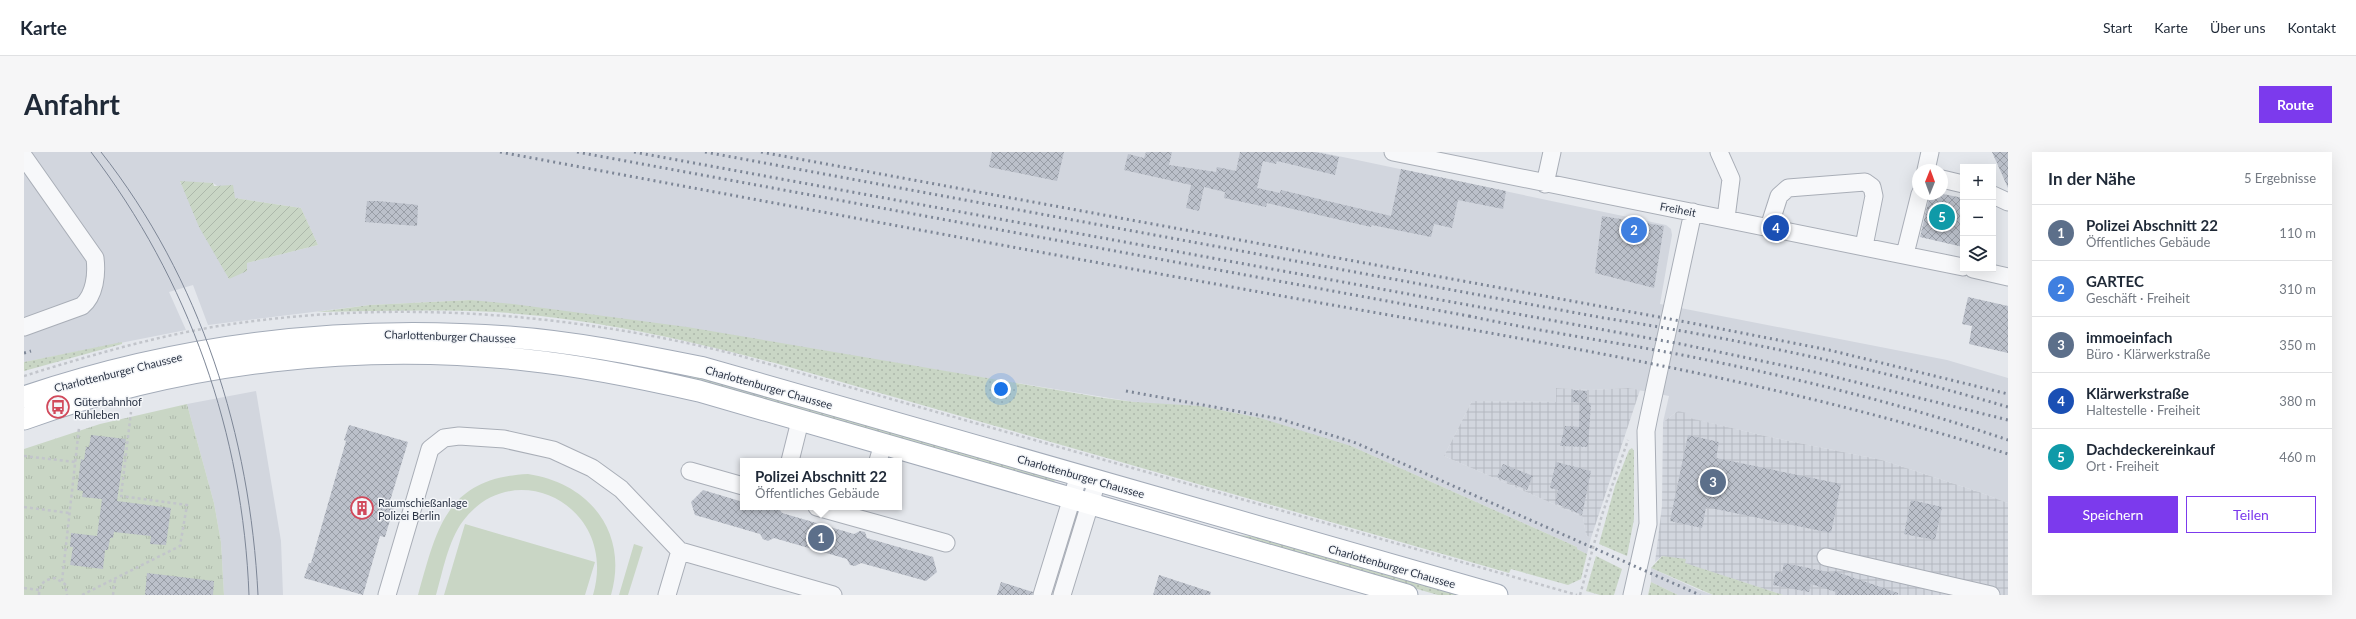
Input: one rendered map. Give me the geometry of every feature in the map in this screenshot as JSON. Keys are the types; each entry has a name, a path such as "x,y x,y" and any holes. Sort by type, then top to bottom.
{"main road":[{"name":"Charlottenburger Chaussee","path":"24,397 145,363 232,347 340,336 458,345 526,360 637,377 699,391 800,420 880,453 901,458"},
{"name":"Charlottenburger Chaussee","path":"24,419 135,386 244,365 458,345 564,343 704,368 1497,595"},
{"name":"Charlottenburger Chaussee","path":"902,458 1081,501 1407,595"}],"street":[{"name":"Freiheit","path":"1393,152 1545,184 1726,218 1960,266"},
{"path":"1545,184 1552,152"},
{"path":"1719,152 1731,179 1726,218"},
{"path":"1927,164 1930,152"},
{"path":"24,157 95,258 96,267 91,293 88,301 82,306 24,327"},
{"path":"1948,180 1960,183"},
{"path":"1769,227 1779,196 1788,188 1865,182 1872,187 1874,196 1864,246"},
{"path":"1996,196 2008,202"},
{"path":"1905,254 1918,200"},
{"path":"1632,595 1648,524 1646,431 1693,212"},
{"path":"1986,272 2008,277"},
{"path":"791,458 800,420"},
{"path":"387,595 430,449 444,438 478,437 527,443 575,459 621,489 680,551 833,595"},
{"path":"690,471 740,485"},
{"path":"1062,595 1081,501 1088,478"},
{"path":"1042,595 1081,501"},
{"path":"840,510 864,513 946,543"},
{"path":"667,595 680,551"},
{"path":"1826,557 1991,595"}],"path":[{"path":"24,376 108,351"},
{"path":"82,595 180,546 187,505 121,496 131,412"},
{"path":"62,581 79,428"},
{"path":"1580,595 1602,515 1628,440"},
{"path":"24,456 75,462"},
{"path":"24,507 69,513"},
{"path":"1502,573 1577,595"},
{"path":"39,595 39,590 45,581 50,578 62,581 67,588 67,595"},
{"path":"113,595 115,579"},
{"path":"24,588 39,590"}],"shaded area":[{"path":"24,152 1319,152 1666,225 1671,229 1672,235 1660,304 1947,360 2008,378 2008,503 1882,460 1765,436 1689,418 1678,411 1663,422 1669,396 1628,388 1591,390 1556,388 1556,402 1472,401 1444,456 1583,517 1586,535 1591,538 1587,554 1577,549 1577,547 1351,446 1134,402 882,361 471,300 370,305 208,325 193,285 169,292 186,330 24,362","holes":["180,182 213,183 235,198 301,208 318,245 247,263 229,279"]},
{"path":"1556,388 1591,390 1628,388 1640,390 1591,538 1586,535 1583,517 1444,456 1472,401 1556,402"},
{"path":"256,391 281,541 283,595 224,595 221,542 214,503 187,404"},
{"path":"1678,411 1690,414 1690,418 1765,436 1882,460 2008,503 2008,595 1783,595 1662,556 1655,562 1662,506 1663,422"},
{"path":"1651,568 1713,595 1678,595 1651,582"}],"green space":[{"path":"180,181 213,183 214,186 233,185 235,198 301,208 318,245 247,263 247,271 229,279 199,227"},
{"path":"471,300 513,304 687,327 1104,398 1134,402 1200,406 1260,418 1351,446 1577,547 1577,549 1587,554 1581,579 1568,585 1511,569 1509,573 775,363 671,338 602,324 531,315 473,311 428,310 317,312 370,305"},
{"path":"122,342 122,344 24,371 24,362"},
{"path":"468,342 537,347 682,371 1056,477 1053,485 714,387 468,348"},
{"path":"187,404 214,503 221,542 224,595 24,595 24,449 100,424"},
{"path":"1632,448 1634,451 1634,519 1627,556 1599,544 1615,486 1629,450"},
{"path":"528,474 550,479 569,488 586,500 599,514 609,531 614,551 615,572 611,595 593,595 597,563 591,536 577,515 557,499 533,491 508,491 484,501 463,521 453,538 446,556 436,595 418,595 432,548 440,528 449,511 462,496 479,485 501,478"},
{"path":"1101,498 1233,534 1270,539 1468,595 1438,595"},
{"path":"465,524 595,562 585,595 444,595"},
{"path":"634,544 643,547 628,595 619,595"},
{"path":"1596,556 1622,569 1614,595 1600,595 1586,591"},
{"path":"1662,556 1686,559 1685,563 1783,595 1713,595 1651,568"},
{"path":"1651,582 1678,595 1648,595"}],"building":[{"path":"992,152 1064,152 1057,181 989,167"},
{"path":"1146,152 1172,152 1169,165 1216,172 1217,167 1236,171 1240,152 1315,152 1339,157 1335,175 1277,161 1276,164 1263,161 1257,188 1280,193 1281,190 1391,216 1401,169 1506,191 1503,209 1458,200 1452,228 1434,224 1431,237 1372,225 1371,227 1267,203 1266,207 1224,198 1225,192 1204,187 1199,211 1186,208 1191,185 1124,170 1128,154 1144,158"},
{"path":"1992,152 2008,152 2008,188"},
{"path":"1948,195 1960,197 1960,246 1920,237 1929,200 1948,200"},
{"path":"367,201 418,205 417,226 365,222"},
{"path":"1602,216 1664,226 1654,288 1595,273"},
{"path":"1968,297 2008,306 2008,353 1969,344 1972,326 1962,324"},
{"path":"1572,390 1587,391 1587,403 1571,402"},
{"path":"1580,402 1591,403 1588,447 1560,446 1565,426 1579,427"},
{"name":"Raumschießanlage Polizei Berlin","path":"349,425 408,442 390,501 395,503 385,537 380,536 363,595 304,578 309,563 311,563 346,441 344,440"},
{"path":"91,435 126,439 117,501 171,508 166,545 150,544 151,536 114,532 113,538 110,538 108,550 105,550 103,569 70,565 73,547 70,547 71,533 97,536 102,499 82,497 83,491 77,490 81,459 84,460 86,447 89,447"},
{"path":"1688,435 1719,442 1716,458 1841,484 1831,533 1706,507 1702,528 1670,521"},
{"path":"1556,462 1591,471 1582,515 1555,503 1558,490 1550,488"},
{"path":"1503,464 1533,476 1527,490 1497,477"},
{"path":"703,490 740,501 740,510 780,510 782,513 854,534 860,531 865,532 867,538 933,557 937,572 926,581 861,563 855,566 850,565 847,559 774,538 768,541 763,539 760,534 695,515 691,502"},
{"path":"1911,500 1942,507 1935,540 1904,534"},
{"path":"1784,563 1833,573 1834,571 1898,593 1898,595 1835,595 1836,592 1811,584 1809,592 1773,585 1776,571 1782,573"},
{"path":"147,573 214,581 213,595 145,595"},
{"path":"1159,575 1211,592 1210,595 1153,595"},
{"path":"1001,582 1033,592 1032,595 997,595"}],"tram line":[{"path":"91,152 126,201 156,253 182,306 204,361 222,418 236,476 245,535 249,595"},
{"path":"101,152 136,201 167,252 193,306 214,361 231,418 244,476 253,535 258,595"}],"railway":[{"path":"500,152 1667,367 1753,385 1839,406 2008,454"},
{"path":"577,152 1474,317"},
{"path":"634,152 1681,344 1819,373 2008,420"},
{"path":"705,152 1604,318 1706,335 1858,367 2008,407"},
{"path":"761,152 1686,322 1829,350 2008,394"},
{"path":"1469,316 1677,354 1802,381 1885,402 2008,440"},
{"path":"24,353 31,351"},
{"path":"1126,391 1280,419 1356,443 1700,595"}],"place":[{"name":"Dachdeckereinkauf","path":"1942,217"},
{"name":"Klärwerkstraße","path":"1776,228"},
{"name":"GARTEC","path":"1634,230"},
{"name":"Güterbahnhof Ruhleben","path":"58,407"},
{"name":"immoeinfach","path":"1713,482"},
{"name":"Raumschießanlage Polizei Berlin","path":"362,508"},
{"name":"Polizei Abschnitt 22","path":"821,538"}]}
